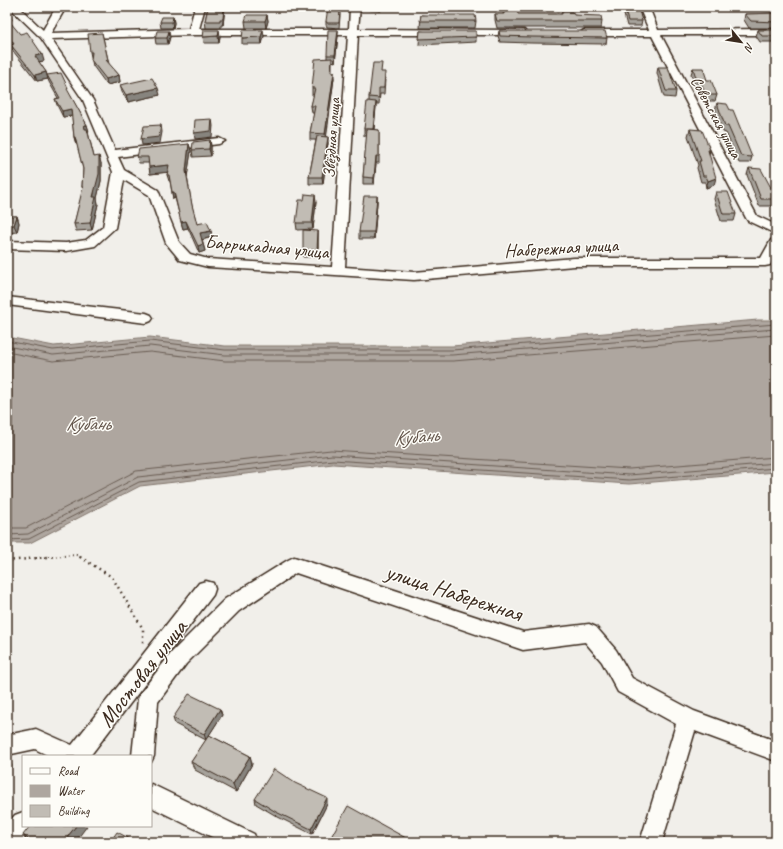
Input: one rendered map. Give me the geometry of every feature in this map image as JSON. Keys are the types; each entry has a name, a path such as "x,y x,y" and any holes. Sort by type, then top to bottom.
{"street":[{"path":"7,245 66,247 90,243 109,228 119,172 88,100 44,36 14,7"},
{"path":"44,36 61,7"},
{"path":"193,32 200,7"},
{"name":"Звёздная улица","path":"338,272 355,7"},
{"name":"Советская улица","path":"644,7 655,33 752,218 776,230"},
{"path":"44,36 193,32 528,32"},
{"path":"576,33 776,32"},
{"path":"111,154 219,141"},
{"name":"Баррикадная улица","path":"119,172 154,192 173,243 185,257 208,263 338,272"},
{"name":"Набережная улица","path":"338,272 414,276 574,262 765,262 776,243"},
{"path":"7,300 146,318"},
{"name":"улица Набережная","path":"143,755 148,699 179,658 232,605 294,565 523,641 589,633 609,656 625,685 688,719 776,751"},
{"name":"Мостовая улица","path":"78,755 206,589"},
{"path":"651,842 688,719"},
{"path":"7,745 36,739 71,755"},
{"path":"152,795 246,842"},
{"path":"7,842 22,824"}],"path":[{"path":"7,562 76,555 112,577 143,629 142,672"}],"water":[{"name":"Кубань","path":"758,320 776,320 776,472 629,484 333,464 140,486 30,543 7,543 7,337 54,346 150,337 225,346 452,346"}],"building":[{"path":"208,7 224,7 223,19 220,19 220,21 205,21"},
{"path":"328,7 339,7 339,23 327,23"},
{"path":"624,7 638,7 642,21 628,21"},
{"path":"504,9 517,9 518,14 562,14 562,12 572,12 574,15 601,16 602,21 497,21 495,14 504,14"},
{"path":"776,13 776,22 751,21 745,14"},
{"path":"247,15 267,15 265,21 245,21"},
{"path":"421,15 475,15 476,21 420,21"},
{"path":"162,17 173,17 172,22 160,22"},
{"path":"7,22 10,22 20,34 27,32 42,54 35,56 46,72 35,75 11,45 14,44 7,34"},
{"path":"204,30 219,30 218,36 203,37"},
{"path":"243,30 263,30 261,37 242,38"},
{"path":"328,30 338,30 335,55 327,55"},
{"path":"758,30 776,30 776,36 762,36"},
{"path":"157,31 169,31 167,38 155,38"},
{"path":"420,31 476,31 476,37 419,39"},
{"path":"499,31 605,31 607,38 500,36"},
{"path":"102,33 108,60 106,60 119,75 106,79 91,60 92,52 90,52 88,34"},
{"path":"332,58 331,72 334,72 325,134 310,133 315,106 311,106 315,88 312,88 315,59"},
{"path":"373,63 382,63 381,72 385,72 384,88 379,88 379,98 369,97"},
{"path":"658,67 668,67 676,91 666,91"},
{"path":"693,68 703,68 707,80 711,80 717,95 706,95 702,85 698,84"},
{"path":"61,73 68,88 67,89 87,125 84,125 85,129 87,129 94,157 99,156 99,174 93,197 96,197 90,223 74,224 83,187 83,169 74,137 71,109 62,111 55,99 60,98 47,75"},
{"path":"152,78 158,88 126,95 120,85"},
{"path":"367,101 376,102 373,129 364,129"},
{"path":"717,103 727,104 730,110 733,110 752,157 741,156 728,126 725,126"},
{"path":"212,119 211,131 194,133 195,120"},
{"path":"161,125 159,137 141,139 144,126"},
{"path":"367,129 379,130 379,156 376,156 374,178 363,177"},
{"path":"690,129 702,130 710,150 708,150 716,178 708,181 706,176 703,176 699,161 701,161"},
{"path":"317,136 328,137 322,177 309,177"},
{"path":"210,140 209,149 192,150 193,142"},
{"path":"189,144 186,171 192,205 197,224 207,222 211,231 200,233 203,244 198,246 186,221 181,222 174,192 172,192 169,175 167,175 169,165 149,167 148,157 137,157 139,149"},
{"path":"749,168 761,169 776,199 761,199"},
{"path":"716,192 728,192 736,214 723,214"},
{"path":"305,194 315,195 312,223 296,223 299,200 304,200"},
{"path":"364,196 377,196 374,232 359,232"},
{"path":"7,216 17,216 14,225 7,226"},
{"path":"303,230 318,231 317,250 303,250"},
{"path":"189,694 220,709 204,734 173,718"},
{"path":"209,735 250,756 233,784 191,762"},
{"path":"274,769 295,783 327,798 311,829 276,812 255,799"},
{"path":"348,806 404,837 401,842 339,842 331,837"},
{"path":"29,827 75,827 63,842 32,842 23,835"},
{"path":"117,832 136,842 110,842"}]}
